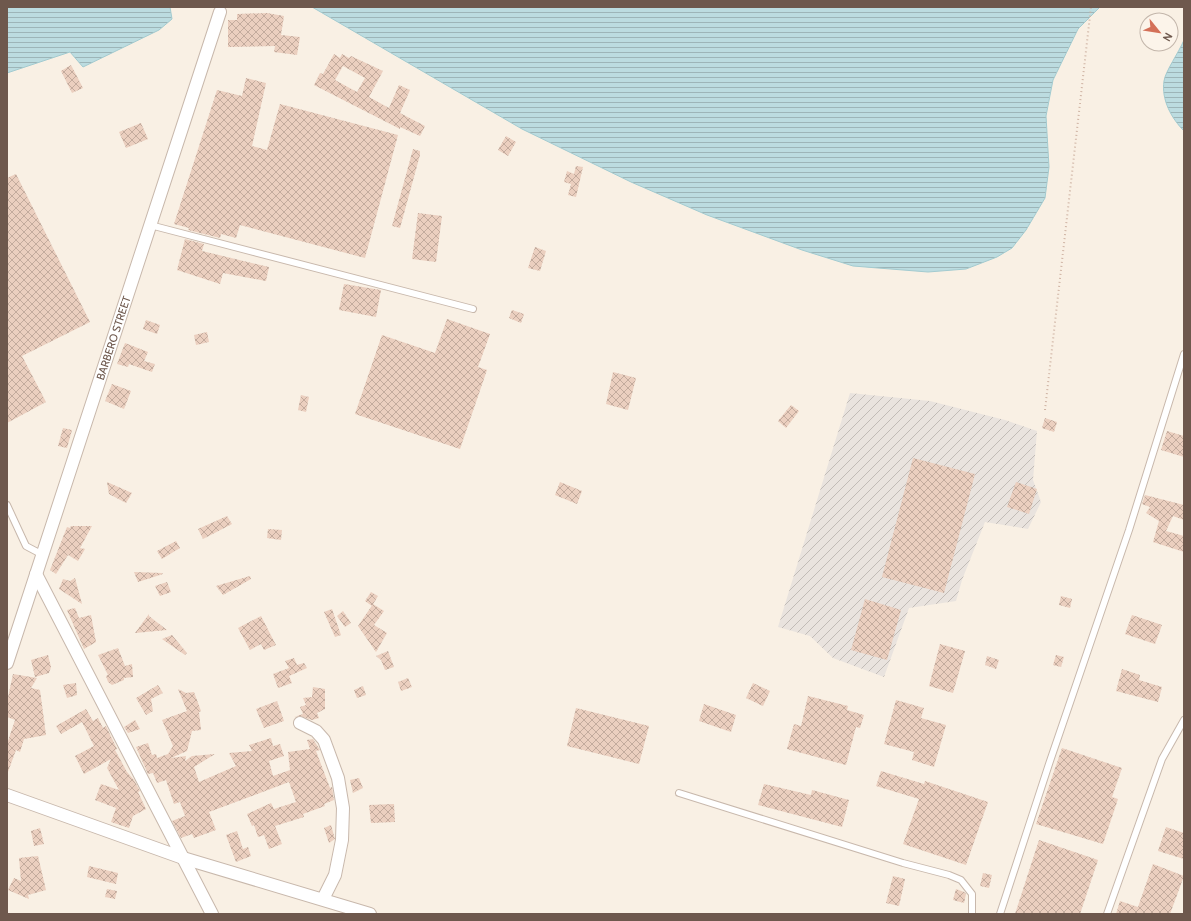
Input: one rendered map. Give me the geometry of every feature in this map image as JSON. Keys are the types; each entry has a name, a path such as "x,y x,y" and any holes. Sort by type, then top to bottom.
{"street":[{"name":"BARBERO STREET","path":"7,663 220,12"},
{"path":"36,574 212,914"},
{"path":"300,722 316,731 324,740 338,778 343,808 342,840 335,875 323,899"},
{"path":"7,795 183,858 370,914"}],"lane":[{"path":"150,225 473,309"},
{"path":"1000,914 1049,764 1129,530 1184,354"},
{"path":"7,505 26,546 43,556"},
{"path":"1107,914 1162,758 1184,720"},
{"path":"679,792 903,863 949,875 961,880 972,894 972,914"}],"path":[{"path":"1046,410 1091,7"}],"shaded area":[{"path":"850,393 930,401 1005,420 1037,431 1033,480 1041,502 1028,529 985,522 962,580 956,601 909,608 884,677 833,658 810,636 778,627"}],"water":[{"path":"7,7 170,7 172,19 159,30 83,67 70,52 7,73"},
{"path":"312,7 1100,7 1078,29 1053,80 1046,116 1049,167 1045,198 1026,230 1012,248 997,257 966,269 928,272 853,266 802,250 707,215 631,182 522,129"},
{"path":"1184,40 1184,131 1175,121 1168,109 1164,95 1165,77"}],"building":[{"path":"267,13 284,16 281,35 300,37 297,55 274,52 275,46 228,47 228,20 237,20 237,14"},
{"path":"334,54 340,58 342,54 349,58 351,56 383,71 369,97 389,108 399,85 410,90 400,113 425,126 420,136 400,127 400,129 314,85 320,73 323,74","holes":["343,66 365,78 357,92 335,80"]},
{"path":"71,65 83,88 72,93 61,71"},
{"path":"246,78 266,83 252,146 267,150 280,104 398,135 365,258 240,225 236,238 221,234 220,238 188,230 189,228 174,224 217,90 242,96"},
{"path":"141,123 148,139 126,148 119,132"},
{"path":"506,136 516,142 508,156 498,150"},
{"path":"413,149 420,151 420,155 400,228 392,226"},
{"path":"576,166 583,167 576,197 568,195 571,184 564,182 567,171 574,174"},
{"path":"16,174 90,322 22,356 46,402 7,423 7,178"},
{"path":"418,213 442,216 436,262 412,259"},
{"path":"185,239 204,244 202,251 269,267 266,281 223,273 220,284 177,270"},
{"path":"535,247 546,251 540,271 528,268"},
{"path":"344,284 381,290 376,317 339,310"},
{"path":"512,310 524,314 521,323 509,318"},
{"path":"447,319 490,334 478,367 487,370 460,449 355,414 382,335 435,353"},
{"path":"146,320 160,325 157,334 143,329"},
{"path":"207,332 209,342 196,345 194,335"},
{"path":"125,343 148,352 144,361 155,364 152,372 129,364 128,367 117,364"},
{"path":"613,372 636,378 628,410 606,404"},
{"path":"112,384 131,391 124,409 105,401"},
{"path":"301,395 309,397 306,412 298,410"},
{"path":"791,405 799,411 786,428 778,421"},
{"path":"1045,418 1057,422 1054,432 1042,428"},
{"path":"63,428 72,430 67,448 58,446"},
{"path":"1167,431 1184,436 1184,457 1161,450"},
{"path":"913,458 975,474 944,593 882,577"},
{"path":"107,482 132,493 126,503 109,494"},
{"path":"560,482 582,491 577,504 555,495"},
{"path":"1016,482 1037,489 1029,514 1007,507"},
{"path":"1145,495 1184,505 1184,520 1173,516 1166,531 1184,536 1184,552 1153,542 1159,521 1146,513 1150,507 1142,504"},
{"path":"227,516 232,524 203,539 198,529"},
{"path":"71,526 92,526 80,548 85,549 78,561 68,555 56,574 50,570 67,527 70,528"},
{"path":"268,529 282,530 281,540 267,538"},
{"path":"176,541 180,548 162,559 157,551"},
{"path":"134,572 162,573 163,574 138,582"},
{"path":"250,576 251,579 223,595 216,586"},
{"path":"75,578 82,604 59,589 63,579 70,581"},
{"path":"167,582 171,592 160,596 155,586"},
{"path":"371,592 378,596 372,606 365,601"},
{"path":"1061,596 1072,599 1070,608 1059,605"},
{"path":"865,599 901,610 887,660 851,650"},
{"path":"373,604 384,611 374,625 387,633 376,652 358,626"},
{"path":"75,608 79,618 91,615 96,642 84,649 67,610"},
{"path":"332,609 341,635 335,637 324,612"},
{"path":"343,611 351,623 345,627 337,616"},
{"path":"149,614 149,616 167,630 135,633"},
{"path":"1132,615 1162,625 1155,644 1125,634"},
{"path":"261,616 276,645 264,650 261,644 250,650 238,628"},
{"path":"172,635 187,653 185,655 162,639"},
{"path":"940,644 965,651 953,693 929,686"},
{"path":"118,648 125,666 132,664 133,677 124,678 124,680 112,685 108,682 106,676 108,675 98,655"},
{"path":"388,651 394,667 385,670 381,660 376,656"},
{"path":"48,655 51,667 49,673 35,677 31,660"},
{"path":"1056,655 1064,657 1061,667 1053,665"},
{"path":"987,656 999,660 996,669 985,665"},
{"path":"294,658 297,665 304,663 307,668 289,676 292,683 278,688 273,674 289,668 285,661"},
{"path":"1122,669 1140,675 1139,680 1162,687 1158,702 1116,691"},
{"path":"13,674 37,678 31,688 40,690 46,735 24,739 20,752 16,750 8,772 7,744 15,720 7,717 7,702"},
{"path":"408,678 412,687 401,691 398,682"},
{"path":"76,683 77,695 67,698 63,685"},
{"path":"753,683 770,691 763,706 746,698"},
{"path":"158,685 163,693 151,699 153,711 146,715 136,698"},
{"path":"363,686 366,695 357,698 354,690"},
{"path":"313,687 325,689 325,709 317,713 319,718 312,720 300,716 294,717 303,714 300,707 306,705 303,698 312,697"},
{"path":"178,689 186,693 194,692 201,711 199,712 201,730 192,731 187,751 171,758 186,756 185,761 192,756 215,754 194,767 199,782 236,766 229,753 252,751 249,745 271,738 273,746 280,744 284,756 269,761 273,776 290,770 288,752 310,749 307,740 313,739 320,750 316,751 330,788 332,787 334,800 324,804 325,806 303,814 304,817 275,826 282,844 269,849 264,835 258,837 254,825 252,826 247,814 271,803 274,809 296,802 289,782 209,812 216,830 194,838 192,834 181,838 172,821 185,816 180,802 174,804 166,780 157,783 153,773 148,774 136,747 148,743 152,755 156,754 157,758 168,754 173,746 162,720 187,711"},
{"path":"808,696 848,706 847,710 864,715 860,728 856,727 846,765 787,749 794,724 801,726"},
{"path":"896,700 924,708 921,718 946,725 934,767 912,760 914,752 884,744"},
{"path":"277,701 284,721 264,728 256,709"},
{"path":"704,704 736,715 731,732 699,721"},
{"path":"576,708 649,726 639,764 567,746"},
{"path":"86,709 93,721 98,718 103,728 106,726 117,749 115,750 127,772 134,780 140,791 138,792 146,809 133,816 129,828 111,822 116,808 95,800 101,784 119,790 107,768 111,759 84,774 75,756 94,746 82,722 61,734 56,726"},
{"path":"135,720 140,729 128,733 124,727"},
{"path":"1062,748 1122,768 1112,797 1118,799 1103,844 1036,824"},
{"path":"881,771 924,784 925,781 988,802 966,865 903,844 919,799 876,786"},
{"path":"359,778 363,788 353,793 350,780"},
{"path":"764,784 811,795 812,790 849,800 842,827 758,805"},
{"path":"394,804 395,822 371,823 369,805"},
{"path":"331,825 335,839 329,843 324,828"},
{"path":"1166,827 1184,833 1184,859 1158,851"},
{"path":"40,828 44,844 34,846 31,831"},
{"path":"237,831 243,849 248,847 251,856 236,862 226,835"},
{"path":"1039,840 1098,860 1080,914 1015,914"},
{"path":"38,856 46,890 28,895 29,899 8,890 14,878 21,881 19,858"},
{"path":"1153,864 1184,876 1170,914 1116,914 1120,901 1138,907"},
{"path":"89,866 118,873 116,884 87,877"},
{"path":"983,873 992,875 989,888 980,886"},
{"path":"893,876 905,879 899,906 886,903"},
{"path":"107,889 117,891 115,899 105,897"},
{"path":"956,889 966,894 964,903 953,900"}]}
